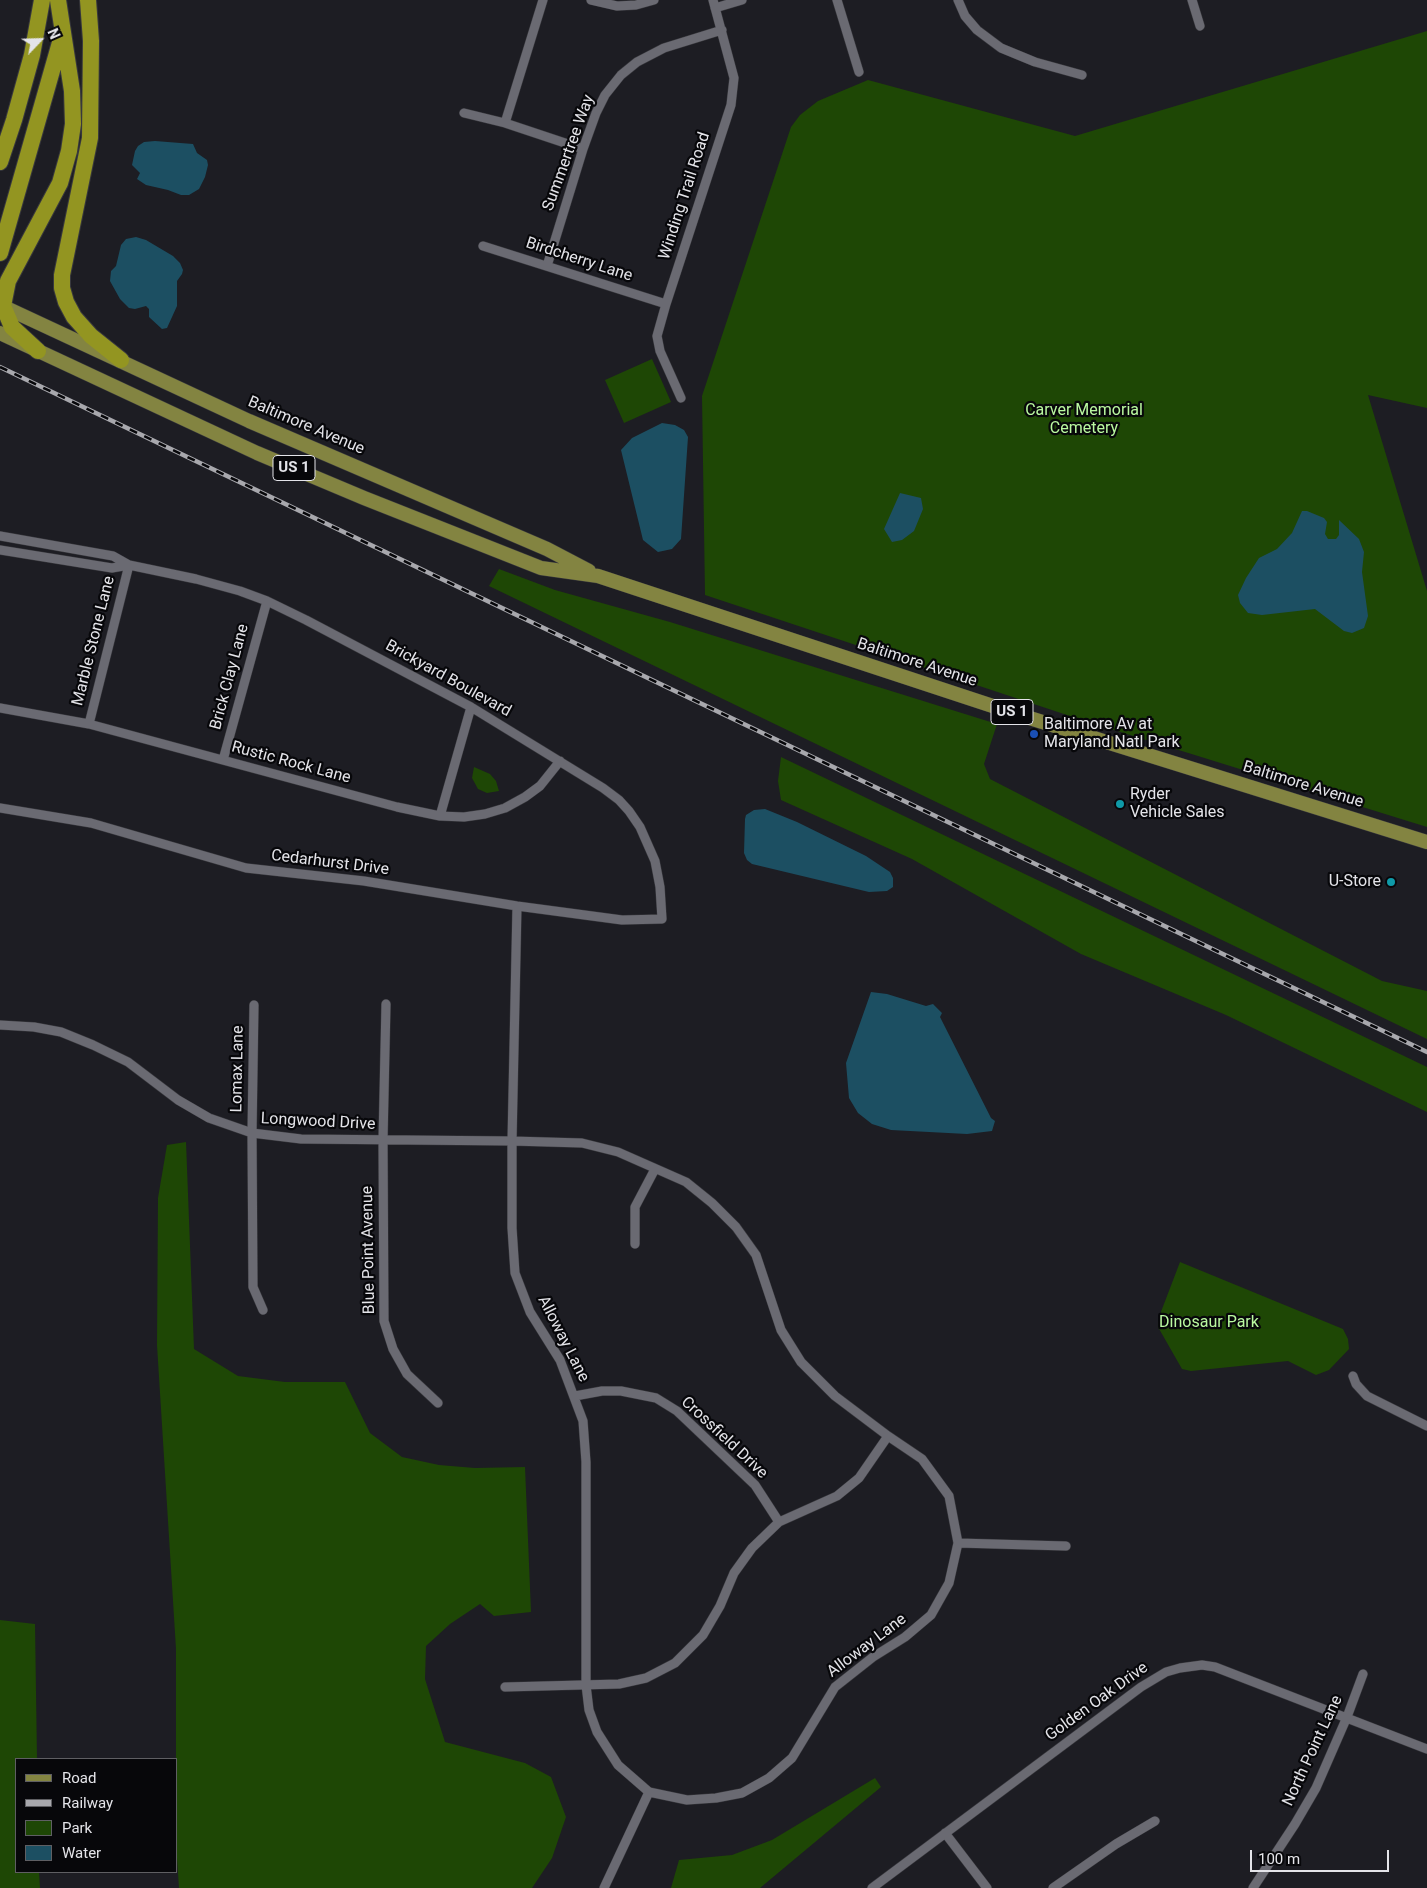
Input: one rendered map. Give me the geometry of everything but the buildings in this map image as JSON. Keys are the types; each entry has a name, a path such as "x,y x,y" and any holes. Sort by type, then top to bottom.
{"highway":[{"path":"0,162 32,55 42,0"},
{"path":"38,351 12,327 2,305 8,281 60,183 70,151 73,124 72,91 58,0"},
{"path":"0,253 63,34 69,0"},
{"path":"88,0 90,138 62,275 62,288 66,302 74,316 91,336 121,360"}],"main road":[{"name":"Baltimore Avenue","path":"2,305 249,421 547,548 598,576"},
{"name":"Baltimore Avenue","path":"0,333 257,453 364,498 541,568 598,576 1011,712 1427,842"}],"street":[{"path":"505,122 543,0"},
{"path":"591,0 617,6 636,5 654,0"},
{"path":"714,4 742,0"},
{"path":"837,0 859,72"},
{"path":"958,0 965,16 977,30 1001,48 1035,62 1082,75"},
{"path":"1192,0 1200,26"},
{"name":"Winding Trail Road","path":"681,398 660,352 657,336 731,105 734,78 714,4"},
{"name":"Summertree Way","path":"547,266 583,149 596,112 605,95 621,75 637,62 664,48 722,30"},
{"path":"464,112 505,122 583,149"},
{"name":"Birdcherry Lane","path":"482,246 666,304"},
{"name":"Brickyard Boulevard","path":"0,536 113,556 129,566"},
{"name":"Brickyard Boulevard","path":"0,550 112,568 129,566 196,578 240,591 267,601 471,707 560,761 619,800 640,827 654,861 660,887 662,919"},
{"name":"Marble Stone Lane","path":"88,724 129,566"},
{"name":"Brick Clay Lane","path":"223,760 267,601"},
{"path":"440,816 471,707"},
{"name":"Rustic Rock Lane","path":"0,708 88,724 397,807 440,816 464,817 485,814 505,808 540,786 560,761"},
{"name":"Cedarhurst Drive","path":"0,808 91,823 246,868 364,881 517,906 622,920 662,919"},
{"name":"Alloway Lane","path":"512,1141 582,1143 618,1152 686,1182 712,1203 736,1227 756,1255 781,1330 801,1362 835,1396 922,1459 949,1496 958,1543 950,1583 931,1615 905,1638 873,1657 835,1688 792,1758 769,1778 742,1793 716,1798 687,1800 649,1792 618,1765 597,1732 589,1710 586,1685 586,1462 583,1421 560,1360 530,1312 515,1273 512,1228 512,1141 517,906"},
{"name":"Blue Point Avenue","path":"386,1004 383,1140 384,1321 393,1349 407,1374 438,1403"},
{"name":"Lomax Lane","path":"254,1005 252,1133 253,1287 263,1310"},
{"name":"Longwood Drive","path":"0,1025 34,1027 61,1032 93,1045 128,1062 178,1100 209,1118 252,1133 301,1139 512,1141"},
{"path":"635,1244 635,1207 655,1169"},
{"path":"1353,1376 1366,1396 1427,1426"},
{"name":"Crossfield Drive","path":"575,1396 602,1391 621,1391 656,1398 678,1411 755,1485 779,1522"},
{"path":"505,1687 619,1684 646,1678 674,1663 703,1635 720,1606 734,1573 752,1548 779,1522 837,1496 859,1478 888,1436"},
{"path":"958,1543 1066,1546"},
{"name":"Golden Oak Drive","path":"872,1888 1141,1687 1166,1672 1180,1668 1202,1665 1215,1667 1427,1749"},
{"name":"North Point Lane","path":"1253,1888 1306,1805 1328,1762 1347,1717 1362,1674"},
{"path":"604,1888 649,1792"},
{"path":"1053,1888 1116,1844 1154,1821"},
{"path":"945,1833 987,1888"}],"green space":[{"name":"Carver Memorial Cemetery","path":"1427,31 1427,408 1368,395 1427,591 1427,827 1085,721 705,595 702,396 791,127 800,115 818,101 868,80 1075,136"},
{"path":"652,359 671,402 624,423 605,380"},
{"path":"499,569 555,590 670,622 997,724 984,764 990,779 1382,981 1427,991 1427,1039 489,586"},
{"path":"781,757 1427,1067 1427,1112 1226,1015 1081,954 912,859 781,800 778,781"},
{"path":"474,767 490,774 496,781 499,791 487,793 478,789 472,778"},
{"path":"186,1142 194,1349 238,1376 285,1382 345,1382 370,1433 402,1457 439,1465 475,1468 525,1467 531,1612 494,1616 480,1604 450,1624 426,1646 425,1679 445,1742 525,1763 551,1777 566,1817 552,1858 532,1888 179,1888 176,1649 157,1345 158,1198 167,1145"},
{"name":"Dinosaur Park","path":"1180,1262 1343,1329 1348,1339 1349,1349 1329,1370 1316,1375 1288,1361 1191,1371 1182,1369 1158,1327 1159,1317"},
{"path":"0,1620 35,1624 37,1758 15,1758 15,1873 39,1873 40,1888 0,1888"},
{"path":"875,1778 881,1787 760,1888 671,1888 679,1860 732,1855 772,1840"}],"water":[{"path":"144,142 193,144 197,153 207,160 208,165 199,189 189,195 181,195 146,185 137,179 140,173 132,165 135,151"},
{"path":"136,237 146,240 173,256 180,263 183,270 177,281 177,306 167,328 162,329 149,317 149,309 146,306 135,309 129,308 120,299 110,281 111,271 116,266 121,245 126,239"},
{"path":"662,423 675,425 684,430 688,437 681,539 672,549 658,552 643,540 621,450 632,438"},
{"path":"900,493 921,498 923,509 914,531 902,540 892,542 884,529"},
{"path":"1302,511 1307,511 1324,518 1327,522 1325,534 1328,539 1336,539 1339,535 1339,520 1359,539 1364,552 1362,572 1368,616 1364,628 1352,633 1344,631 1315,609 1262,615 1248,613 1240,603 1238,595 1259,558 1277,549 1292,533"},
{"path":"765,809 797,822 866,856 890,872 893,878 893,887 887,891 869,892 752,864 747,860 744,853 745,819 746,815 754,810"},
{"path":"871,992 887,994 926,1006 933,1004 942,1013 940,1017 991,1118 995,1121 992,1131 967,1134 891,1130 872,1124 858,1113 849,1098 846,1063"}],"railway":[{"path":"0,367 1427,1052"}],"place":[{"name":"Baltimore Av at Maryland Natl Park","path":"1034,734"},
{"name":"Ryder Vehicle Sales","path":"1120,804"},
{"name":"U-Store","path":"1391,882"}]}
